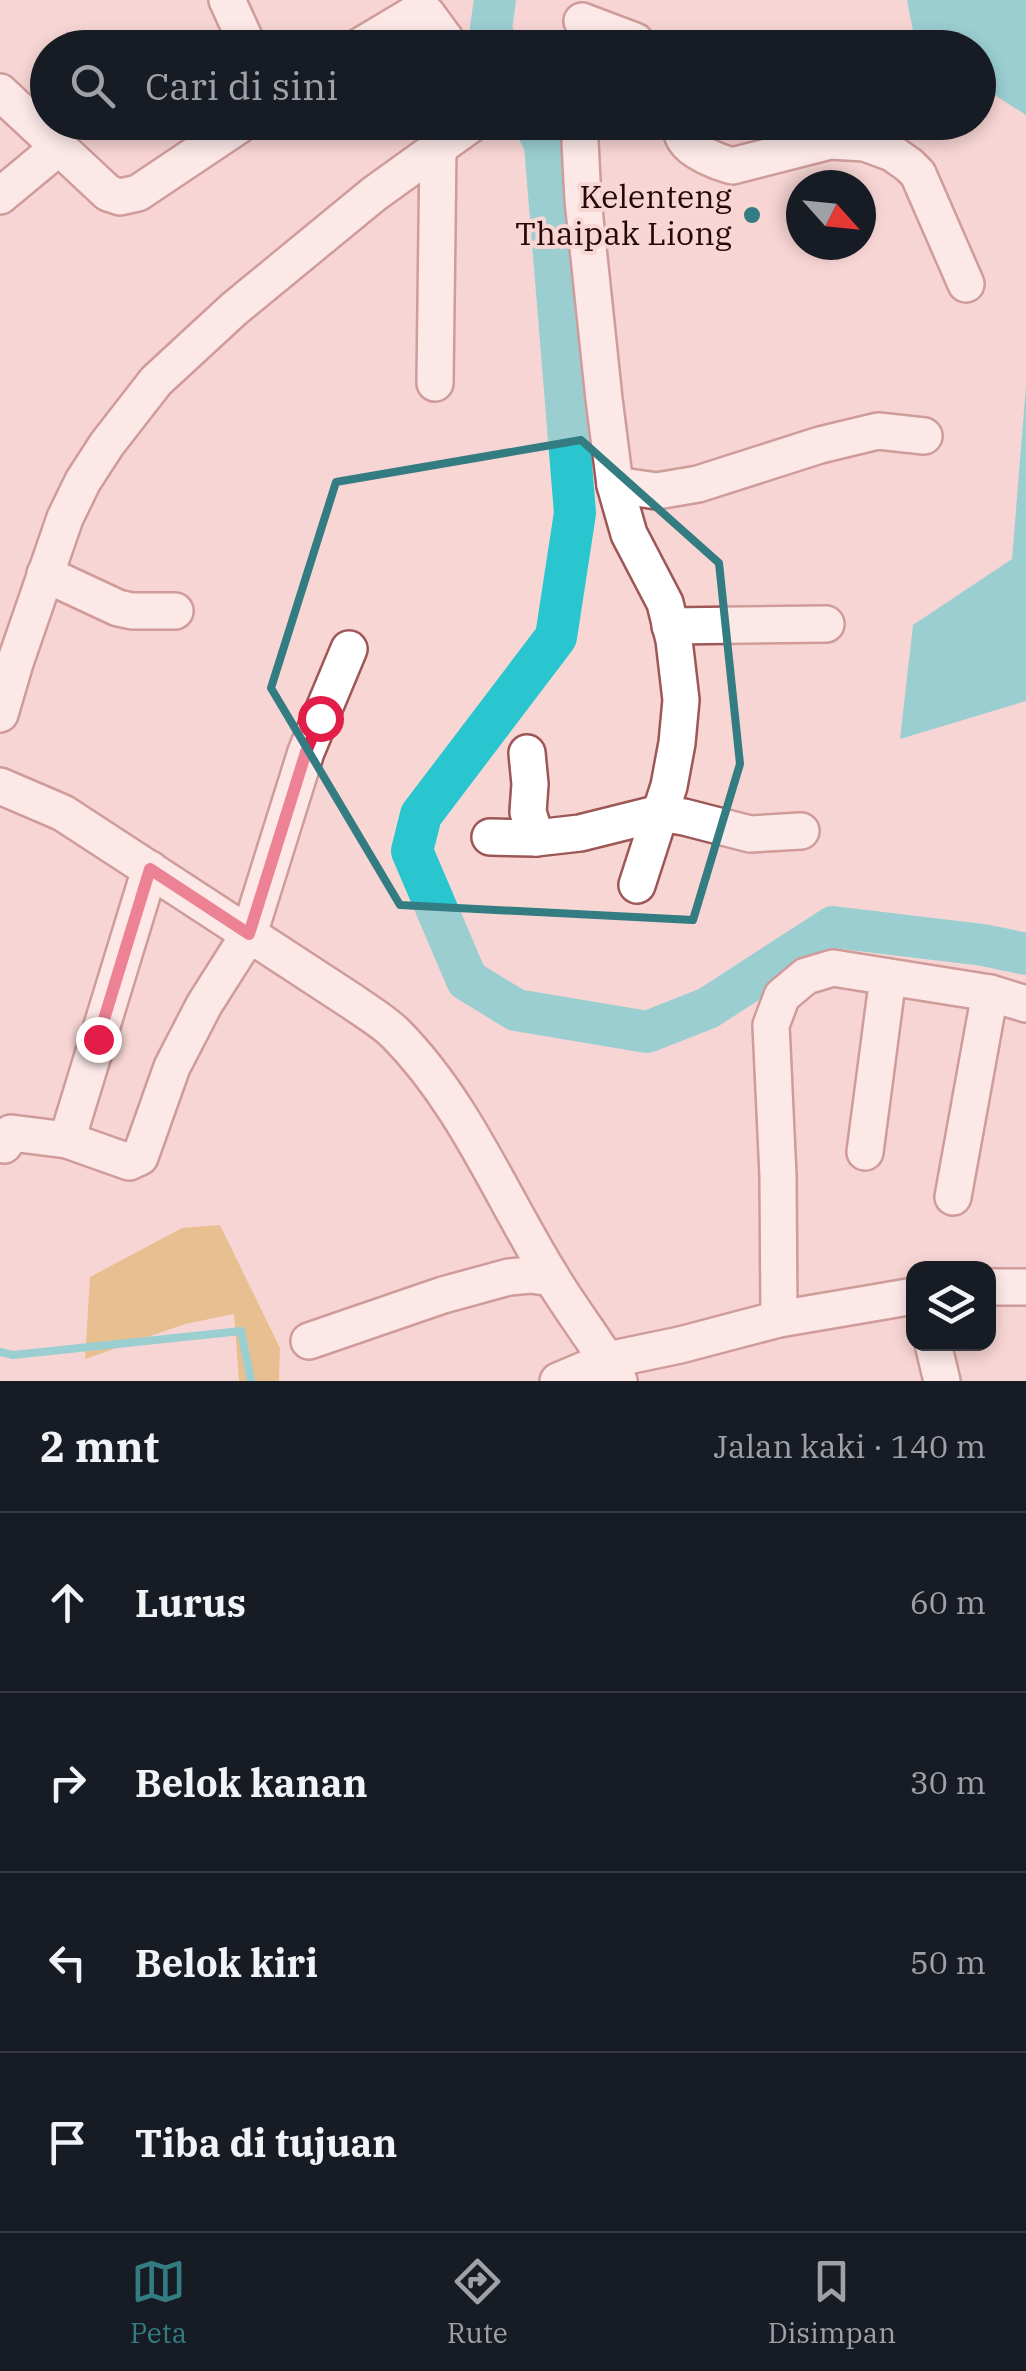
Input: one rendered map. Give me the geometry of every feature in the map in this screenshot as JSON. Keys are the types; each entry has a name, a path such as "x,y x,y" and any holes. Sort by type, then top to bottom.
{"street":[{"path":"227,0 240,30"},
{"path":"387,30 414,14 427,14 439,30"},
{"path":"0,92 30,120"},
{"path":"51,140 108,193 120,198 138,193 217,140"},
{"path":"0,714 64,518 107,444 156,381 234,308 374,194 449,140"},
{"path":"581,140 583,200 616,485 629,534 664,603 680,700 670,786 637,885"},
{"path":"684,140 732,166 830,142 864,143 892,153 918,174 966,284"},
{"path":"0,196 59,147"},
{"path":"435,383 438,148"},
{"path":"616,485 657,491 698,484 878,431 924,436"},
{"path":"45,574 132,612 176,611"},
{"path":"670,626 826,624"},
{"path":"0,1144 4,1145 11,1133 67,1140 129,1162 140,1157 172,1067 204,1005 249,934 306,752 349,650"},
{"path":"527,753 528,812 536,838"},
{"path":"0,786 63,812 393,1031 433,1075 484,1154 552,1278 613,1371"},
{"path":"490,837 536,838 580,832 660,813 750,834 801,830"},
{"path":"67,1140 150,869"},
{"path":"780,1319 771,1025 782,996 806,976 833,968 990,994 1026,1004"},
{"path":"864,1152 888,977"},
{"path":"953,1197 990,994"},
{"path":"309,1341 443,1294 510,1276 552,1278"},
{"path":"996,1287 1026,1287"},
{"path":"558,1381 613,1371 680,1345 780,1319 906,1297"},
{"path":"934,1351 942,1381"}],"highlighted area":[{"path":"581,440 719,563 740,764 693,920 400,905 271,688 336,482"}],"shaded area":[{"path":"220,1225 280,1348 279,1381 239,1381 234,1314 185,1324 85,1359 90,1277 182,1228"}],"water":[{"path":"907,0 1026,0 1026,115 996,96 996,30 913,30"},
{"path":"1026,386 1026,701 900,739 913,625 1012,559"}],"waterway":[{"path":"492,30 495,0"},
{"path":"543,140 575,513 556,637 421,815 412,851 467,980 516,1010 647,1032 708,1008 833,927 1026,954"},
{"path":"0,1352 13,1355 241,1331 251,1381"}],"place":[{"name":"Kelenteng Thaipak Liong","path":"752,215"}],"route":[{"path":"98,1039 150,869 249,934 320,718"}]}
